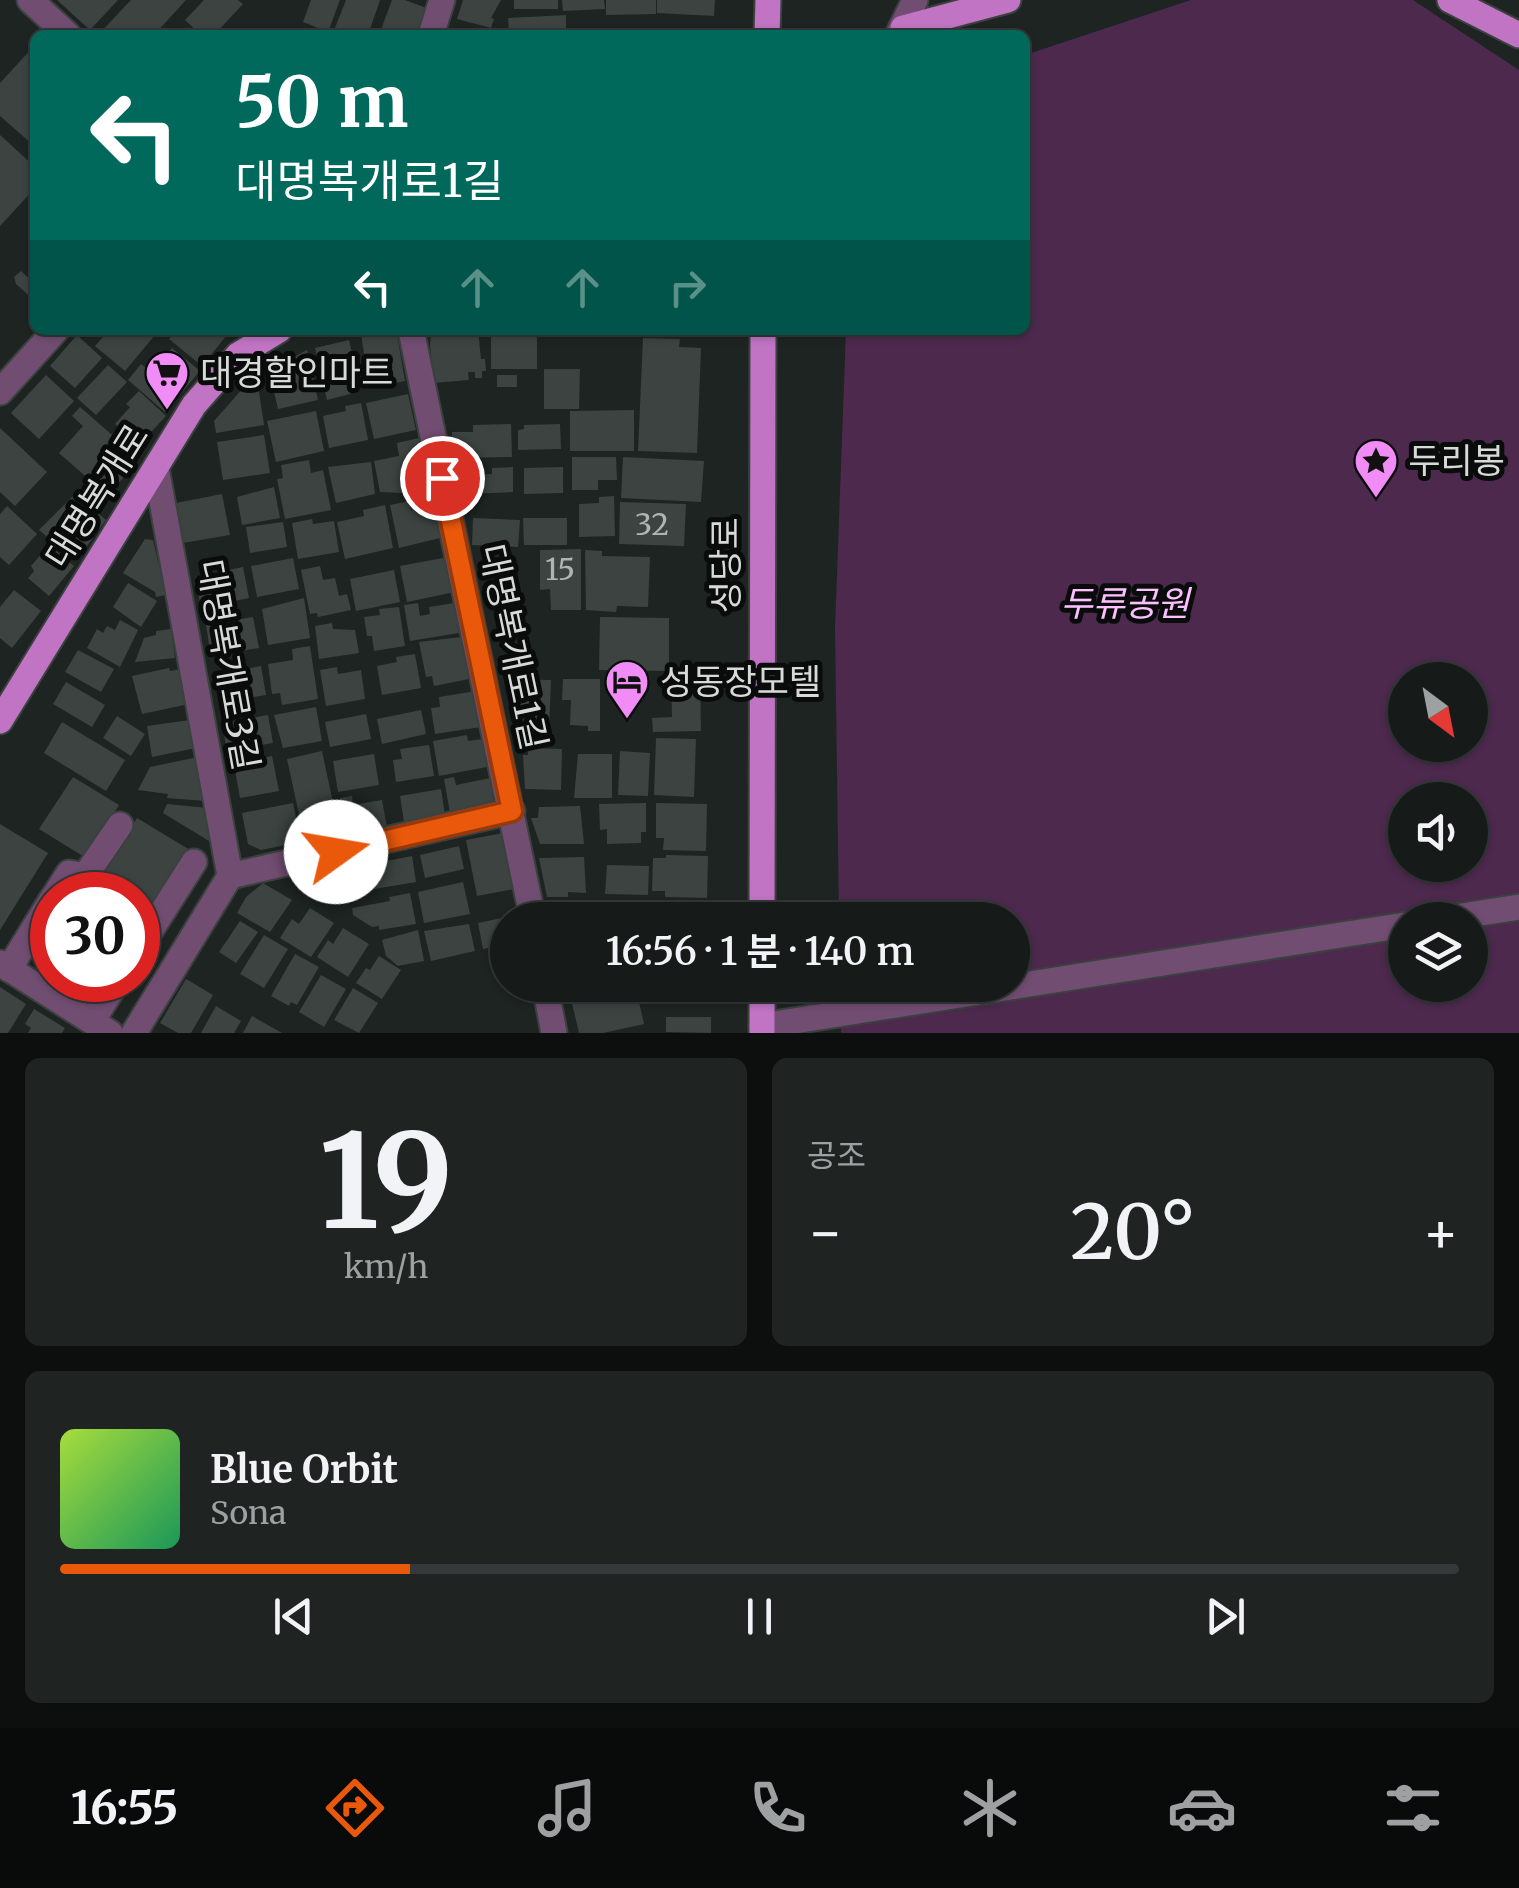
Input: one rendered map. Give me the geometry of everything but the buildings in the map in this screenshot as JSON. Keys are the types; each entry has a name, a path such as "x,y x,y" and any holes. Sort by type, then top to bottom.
{"main road":[{"path":"768,0 768,30"},
{"path":"908,30 1008,0"},
{"path":"1450,0 1519,35"},
{"name":"대명복개로","path":"0,721 194,406 238,355 272,335"},
{"name":"성당로","path":"762,902 763,335"},
{"path":"762,1002 762,1029"}],"street":[{"path":"30,0 63,30"},
{"path":"432,30 442,0"},
{"path":"902,30 915,0"},
{"path":"0,392 51,335"},
{"name":"대명복개로1길","path":"412,335 529,902"},
{"name":"대명복개로3길","path":"156,468 230,876"},
{"path":"134,1033 230,876 512,811"},
{"path":"88,872 120,826"},
{"path":"160,915 194,862"},
{"path":"1488,912 1519,907"},
{"path":"762,1029 1388,928"},
{"path":"30,931 5,966 101,1027 110,1002"},
{"path":"548,1002 554,1033"}],"green space":[{"name":"두류공원","path":"1191,0 1413,0 1519,70 1519,1033 841,1033 840,1002 1030,1002 1030,902 839,902 835,628 846,335 1030,335 1030,53"}],"place":[{"name":"대경할인마트","path":"167,411"},
{"name":"두리봉","path":"1376,499"},
{"name":"성동장모텔","path":"627,720"}],"route":[{"path":"336,852 512,811 442,478"}]}
